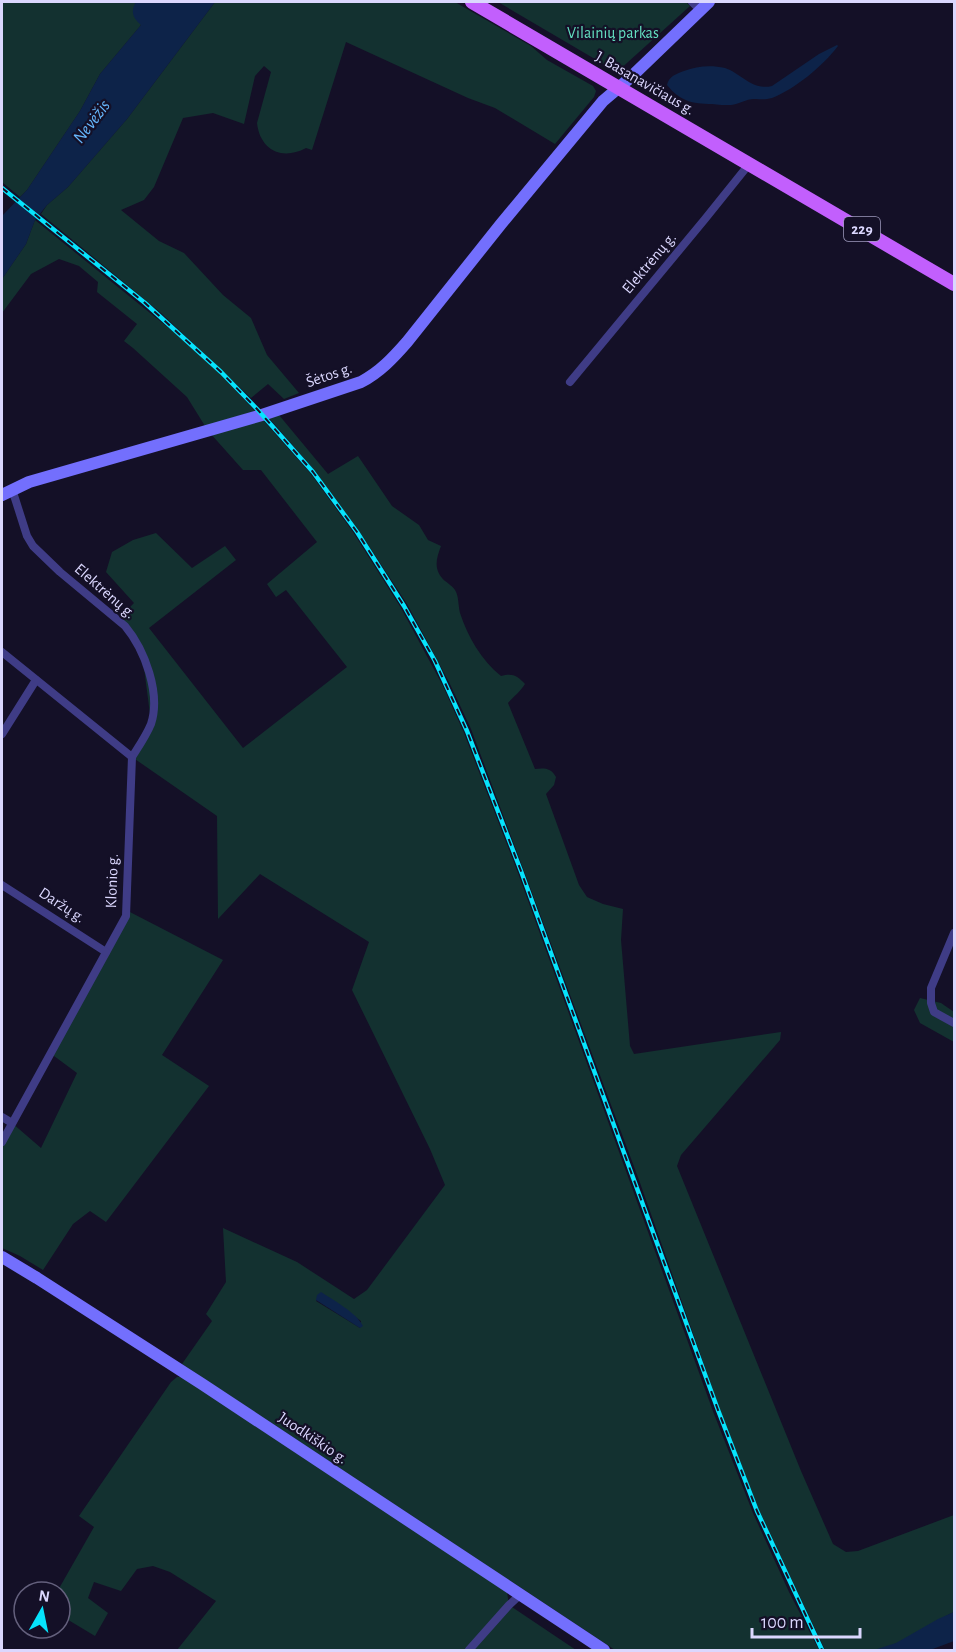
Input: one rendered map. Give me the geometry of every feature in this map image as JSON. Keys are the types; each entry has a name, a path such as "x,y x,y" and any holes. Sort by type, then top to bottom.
{"main road":[{"name":"J. Basanavičiaus g.","path":"472,2 954,284"}],"street":[{"name":"Šėtos g.","path":"7,492 48,476 262,415 361,382 372,376 407,342 494,232 603,101 700,4"},
{"name":"Elektrėnų g.","path":"570,382 750,163"},
{"name":"Elektrėnų g.","path":"7,492 33,546 60,572 125,626 142,652 149,671 153,705 151,722 132,757"},
{"path":"2,652 132,757"},
{"path":"2,734 36,680"},
{"name":"Klonio g.","path":"2,1142 126,916 132,757"},
{"name":"Daržų g.","path":"2,885 106,952"},
{"path":"954,933 931,988 931,1003 934,1012 954,1023"},
{"path":"2,1117 12,1123"},
{"name":"Juodkiškio g.","path":"2,1257 194,1378 604,1650"},
{"path":"469,1650 520,1594"}],"green space":[{"path":"2,2 136,2 141,25 100,74 80,111 20,197 2,182"},
{"path":"215,2 455,2 531,46 547,60 593,86 596,91 594,97 555,144 495,108 346,42 312,150 306,148 297,152 281,153 267,146 263,140 257,123 271,72 264,66 255,76 244,124 213,113 183,118 154,187 144,200 121,210 159,241 184,253 223,295 251,318 267,355 299,393 284,399 268,384 251,398 161,313 41,214 47,205 68,187 127,119"},
{"name":"Vilainių parkas","path":"498,2 686,2 690,6 617,72"},
{"path":"35,220 176,334 219,373 255,411 205,426 187,397 124,341 137,324 97,292 98,282 79,266 59,259 31,274 2,313 2,279 26,244"},
{"path":"279,415 328,474 358,456 392,506 419,525 428,540 441,546 437,569 441,577 456,592 460,613 476,648 501,676 514,676 525,684 508,703 535,769 547,769 556,777 554,785 546,794 579,885 587,897 623,909 621,940 630,1046 634,1054 781,1032 780,1040 681,1155 677,1166 833,1544 846,1552 858,1551 954,1515 954,1612 904,1640 873,1650 825,1650 759,1510 720,1410 639,1180 471,729 449,682 407,604 359,531 315,471 269,418"},
{"path":"263,420 311,474 353,532 401,608 443,686 464,733 518,873 714,1414 753,1513 789,1592 819,1650 615,1650 182,1364 212,1321 206,1314 226,1282 223,1228 297,1262 354,1299 367,1290 445,1185 430,1149 352,990 369,942 260,874 218,919 217,816 132,757 151,722 142,652 119,618 134,603 106,572 112,552 133,540 156,533 192,568 225,546 236,560 149,628 243,748 347,667 286,590 276,597 267,584 317,542 261,470 243,470 210,433","holes":["321,1293 361,1321 360,1328 316,1301"]},
{"path":"126,910 223,960 162,1055 209,1086 106,1222 90,1211 73,1224 43,1270 2,1248 2,1144 12,1123 41,1148 77,1073 50,1053"},
{"path":"920,998 941,1003 954,1012 954,1042 920,1023 914,1010"},
{"path":"177,1377 182,1377 507,1592 509,1605 576,1650 177,1650 216,1601 170,1572 153,1566 137,1569 121,1591 94,1582 88,1598 108,1613 95,1636 72,1622 72,1580 64,1580 94,1527 79,1516 171,1382"}],"water":[{"name":"Nevėžis","path":"136,2 215,2 127,119 68,187 47,205 35,220 26,244 2,279 2,216 27,190 80,111 100,74 141,25 133,15"},
{"path":"837,45 832,54 808,76 790,89 770,99 751,99 731,105 698,103 682,98 667,85 671,77 678,73 709,66 731,70 758,86 772,86 819,54"},
{"path":"321,1292 350,1312 363,1326 360,1328 316,1300 317,1295"},
{"path":"954,1612 954,1641 930,1650 874,1650 896,1643"}],"railway":[{"path":"2,188 145,303 221,372 257,409 313,472 357,532 404,606 435,661 467,731 521,871 757,1511 822,1650"}]}
